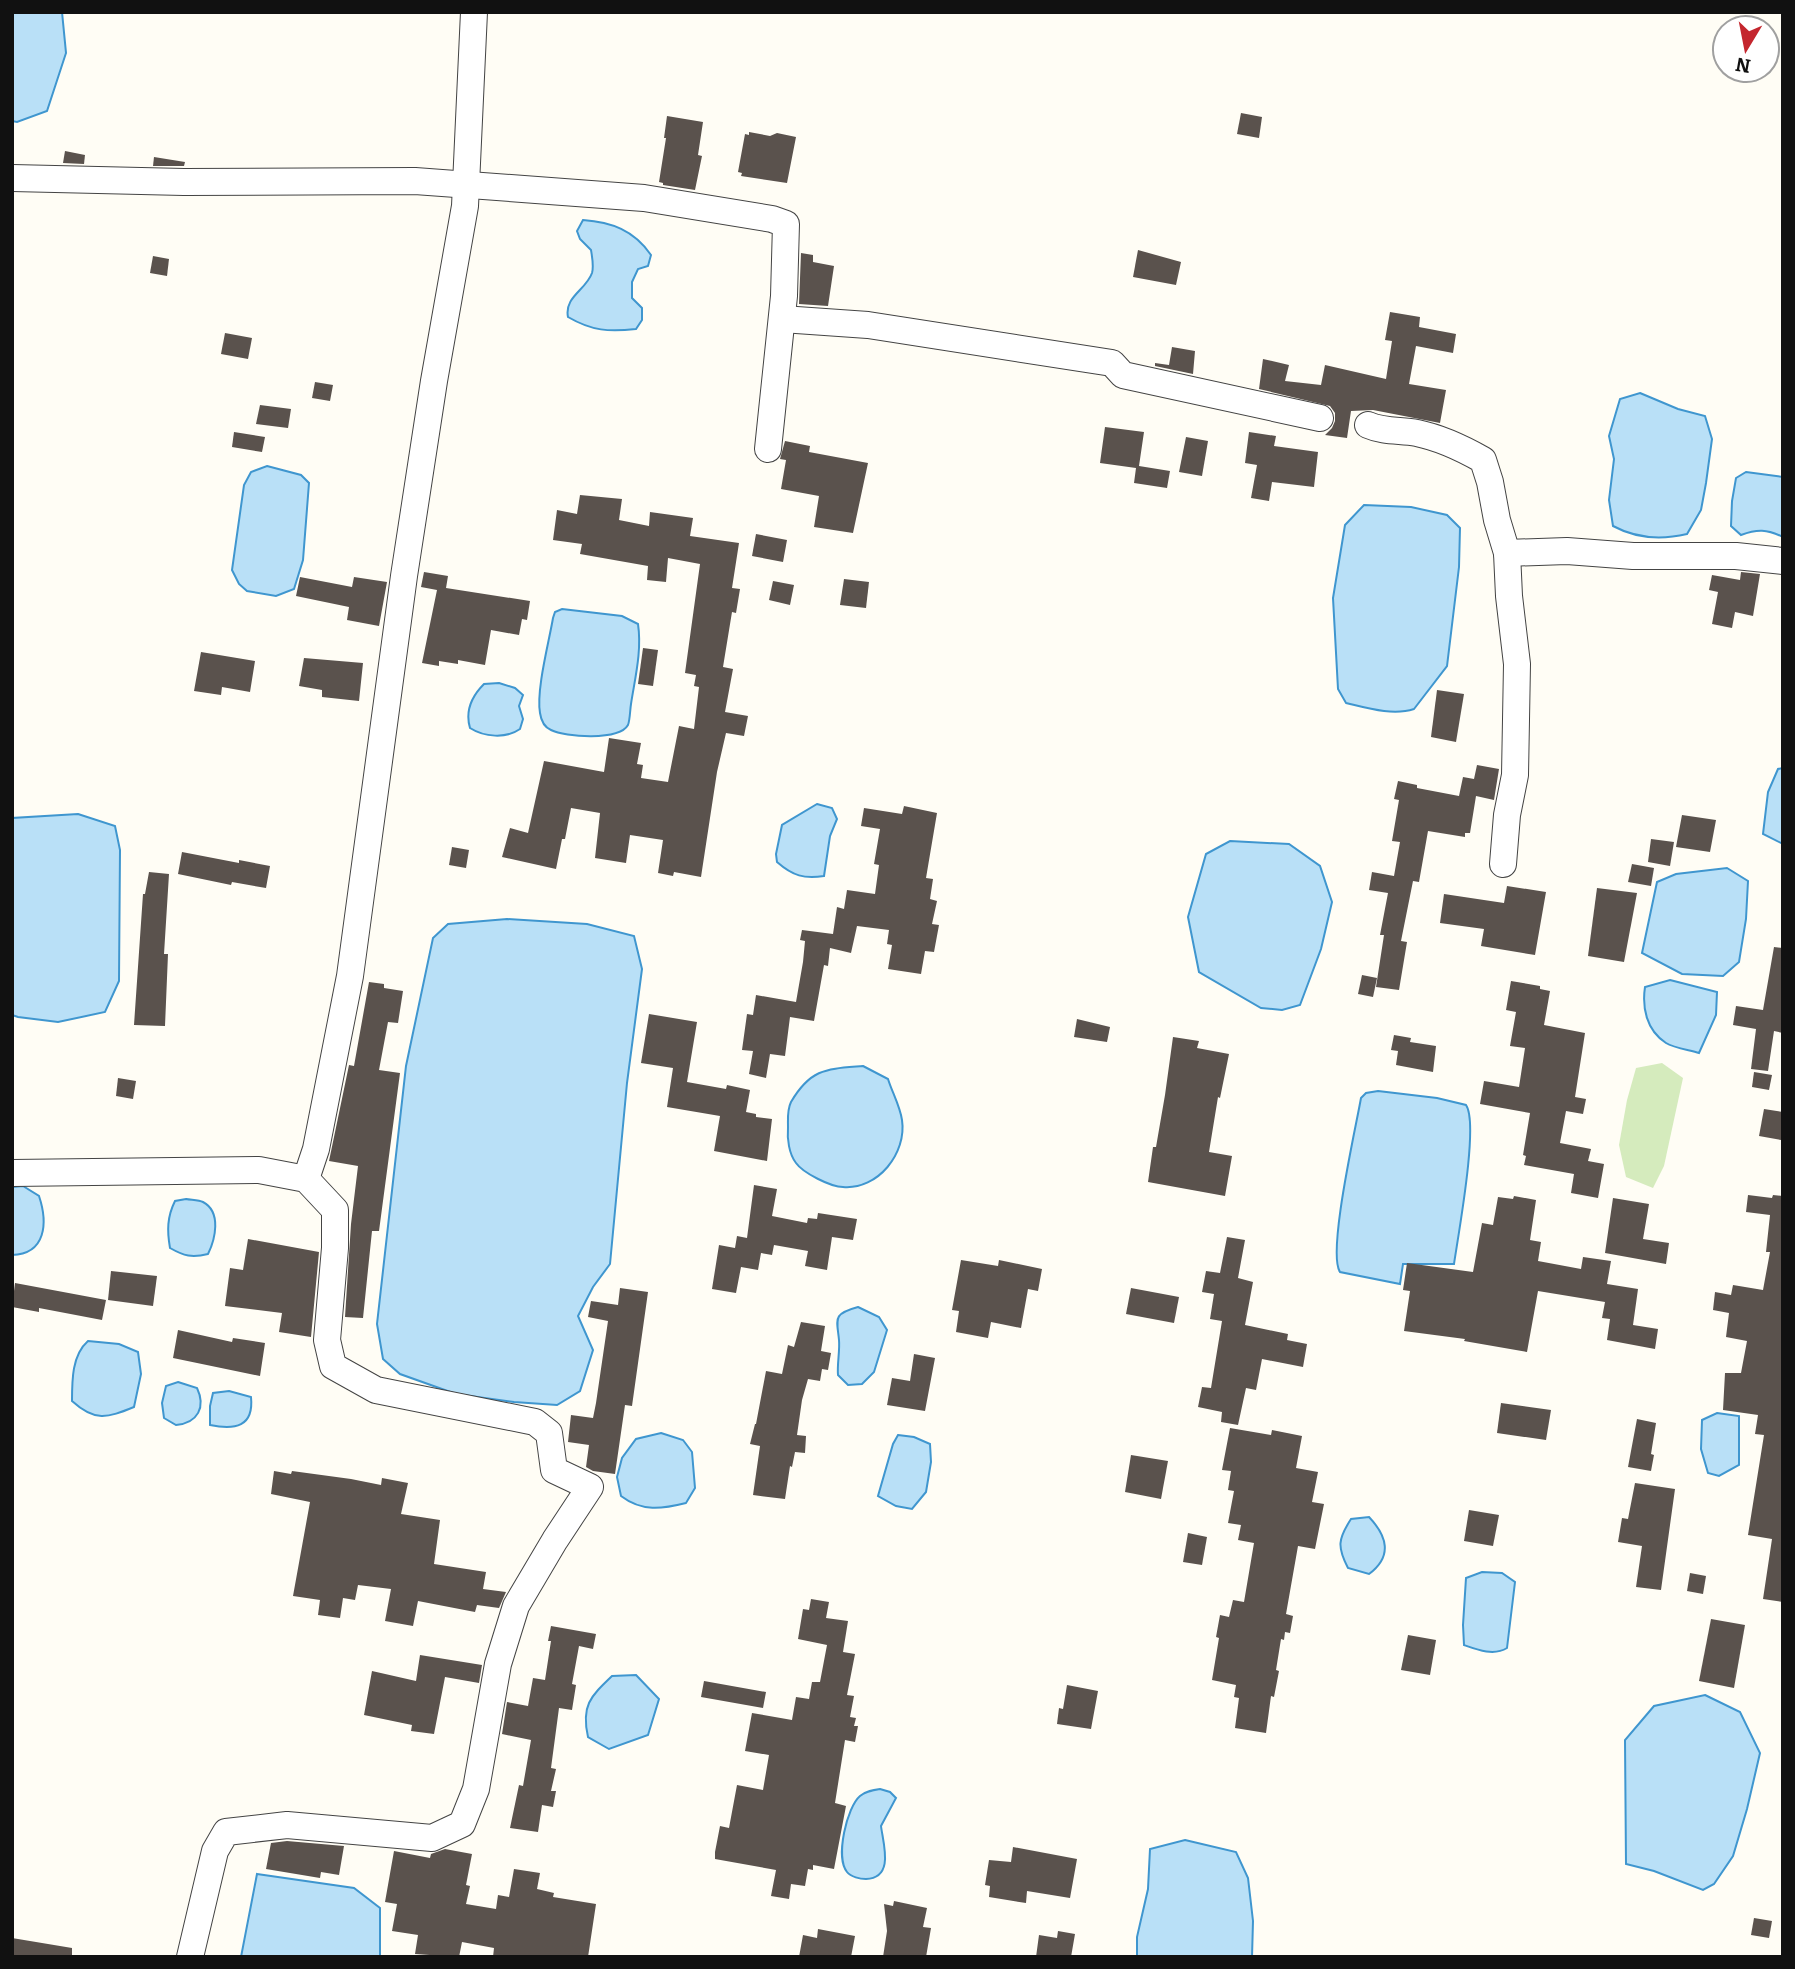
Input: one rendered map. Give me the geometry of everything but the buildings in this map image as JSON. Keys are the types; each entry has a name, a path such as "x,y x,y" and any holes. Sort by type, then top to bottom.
{"street":[{"path":"306,1179 316,1149 350,976 404,576 466,185 470,52 474,12"},
{"path":"12,178 184,182 415,181 644,198 772,219 786,224 782,319 768,449"},
{"path":"782,319 868,325 1112,363 1123,375 1320,418"},
{"path":"1368,425 1378,430 1417,433 1457,445 1483,460 1490,482 1507,553 1517,664 1516,775 1507,815 1503,864"},
{"path":"1507,553 1567,551 1633,556 1736,556 1783,561"},
{"path":"12,1172 260,1170 306,1179 335,1210 335,1248 327,1340 333,1366 376,1390 535,1423 550,1433 554,1470 590,1488 516,1606 498,1664 476,1789 462,1824 432,1838 287,1825 226,1832 215,1851 190,1957"}],"green space":[{"path":"1662,1063 1683,1078 1664,1166 1653,1188 1626,1177 1619,1145 1636,1068"}],"water":[{"path":"12,12 62,12 66,53 47,111 17,122 12,121"},
{"path":"583,220 612,225 629,233 651,255 648,266 638,269 632,282 632,298 642,308 642,320 636,329 601,329 568,317 569,304 593,270 591,250 580,239 577,231"},
{"path":"1640,393 1678,409 1705,416 1712,439 1706,483 1701,510 1687,534 1649,537 1631,534 1613,526 1609,500 1614,459 1609,436 1620,399"},
{"path":"267,466 301,475 309,483 303,560 294,589 276,596 247,591 239,584 232,570 244,485 251,472"},
{"path":"1746,472 1783,477 1783,537 1762,531 1741,535 1731,526 1736,478"},
{"path":"1364,505 1411,507 1447,515 1460,528 1459,567 1447,666 1414,709 1406,711 1380,711 1346,703 1338,689 1333,598 1345,525"},
{"path":"562,609 622,616 638,624 639,644 629,723 623,730 614,734 591,736 568,734 549,729 542,721 539,703 544,666 553,618 555,612"},
{"path":"499,683 515,688 523,695 519,706 523,719 520,729 495,736 470,728 469,710 476,694 484,684"},
{"path":"1783,768 1783,844 1763,834 1768,792 1778,769"},
{"path":"817,804 832,808 837,819 830,836 824,876 805,877 783,867 777,862 776,854 782,825"},
{"path":"78,814 115,826 120,850 119,981 105,1012 58,1022 18,1017 12,1015 12,818"},
{"path":"1230,841 1289,844 1320,866 1332,902 1321,949 1300,1005 1282,1010 1261,1008 1199,972 1188,917 1206,854"},
{"path":"1727,868 1748,881 1746,919 1739,962 1723,976 1682,974 1642,953 1657,882 1676,874"},
{"path":"507,919 587,924 634,936 642,969 627,1083 610,1264 593,1287 578,1316 593,1350 580,1391 557,1405 456,1394 400,1374 383,1359 377,1324 406,1066 433,938 448,924"},
{"path":"1670,980 1717,992 1716,1015 1699,1053 1666,1043 1654,1032 1647,1018 1645,987"},
{"path":"863,1066 888,1079 902,1120 900,1145 888,1167 878,1176 856,1186 843,1187 811,1175 794,1159 788,1141 789,1108 798,1091 813,1076 839,1068"},
{"path":"1378,1091 1437,1098 1466,1105 1469,1116 1469,1156 1454,1264 1403,1264 1400,1284 1340,1272 1337,1260 1340,1216 1361,1098 1366,1093"},
{"path":"23,1186 39,1196 43,1216 42,1235 32,1249 12,1255 12,1187"},
{"path":"186,1199 203,1202 213,1212 215,1234 208,1254 188,1255 170,1248 170,1213 175,1201"},
{"path":"858,1307 879,1317 887,1330 874,1372 862,1384 848,1385 838,1375 837,1322 844,1312"},
{"path":"88,1341 119,1344 138,1352 141,1374 134,1407 102,1416 80,1408 72,1401 76,1361"},
{"path":"178,1382 197,1388 201,1402 195,1417 184,1424 176,1425 164,1418 162,1403 166,1386"},
{"path":"229,1391 251,1397 249,1415 241,1424 235,1426 210,1425 213,1393"},
{"path":"1717,1413 1739,1416 1739,1465 1719,1476 1708,1473 1701,1449 1702,1420"},
{"path":"661,1433 683,1440 692,1452 695,1488 686,1503 660,1508 644,1507 621,1496 617,1477 622,1458 636,1439"},
{"path":"898,1435 914,1437 930,1444 931,1462 926,1492 912,1509 896,1506 878,1496"},
{"path":"1369,1517 1380,1531 1385,1546 1382,1560 1369,1574 1348,1568 1340,1543 1351,1519"},
{"path":"1482,1572 1502,1573 1515,1582 1507,1648 1497,1652 1464,1645 1466,1578"},
{"path":"636,1675 659,1699 648,1735 609,1749 588,1737 586,1717 589,1703 612,1676"},
{"path":"1705,1695 1740,1712 1760,1753 1733,1856 1714,1884 1703,1890 1654,1871 1626,1864 1625,1740 1654,1706"},
{"path":"880,1789 890,1792 896,1798 881,1826 885,1850 884,1866 881,1873 875,1877 858,1878 849,1874 844,1865 844,1832 851,1810 860,1796"},
{"path":"1185,1840 1236,1852 1248,1878 1253,1921 1252,1957 1137,1957 1137,1937 1148,1889 1150,1849"},
{"path":"257,1874 354,1888 380,1908 380,1957 241,1957"}]}
